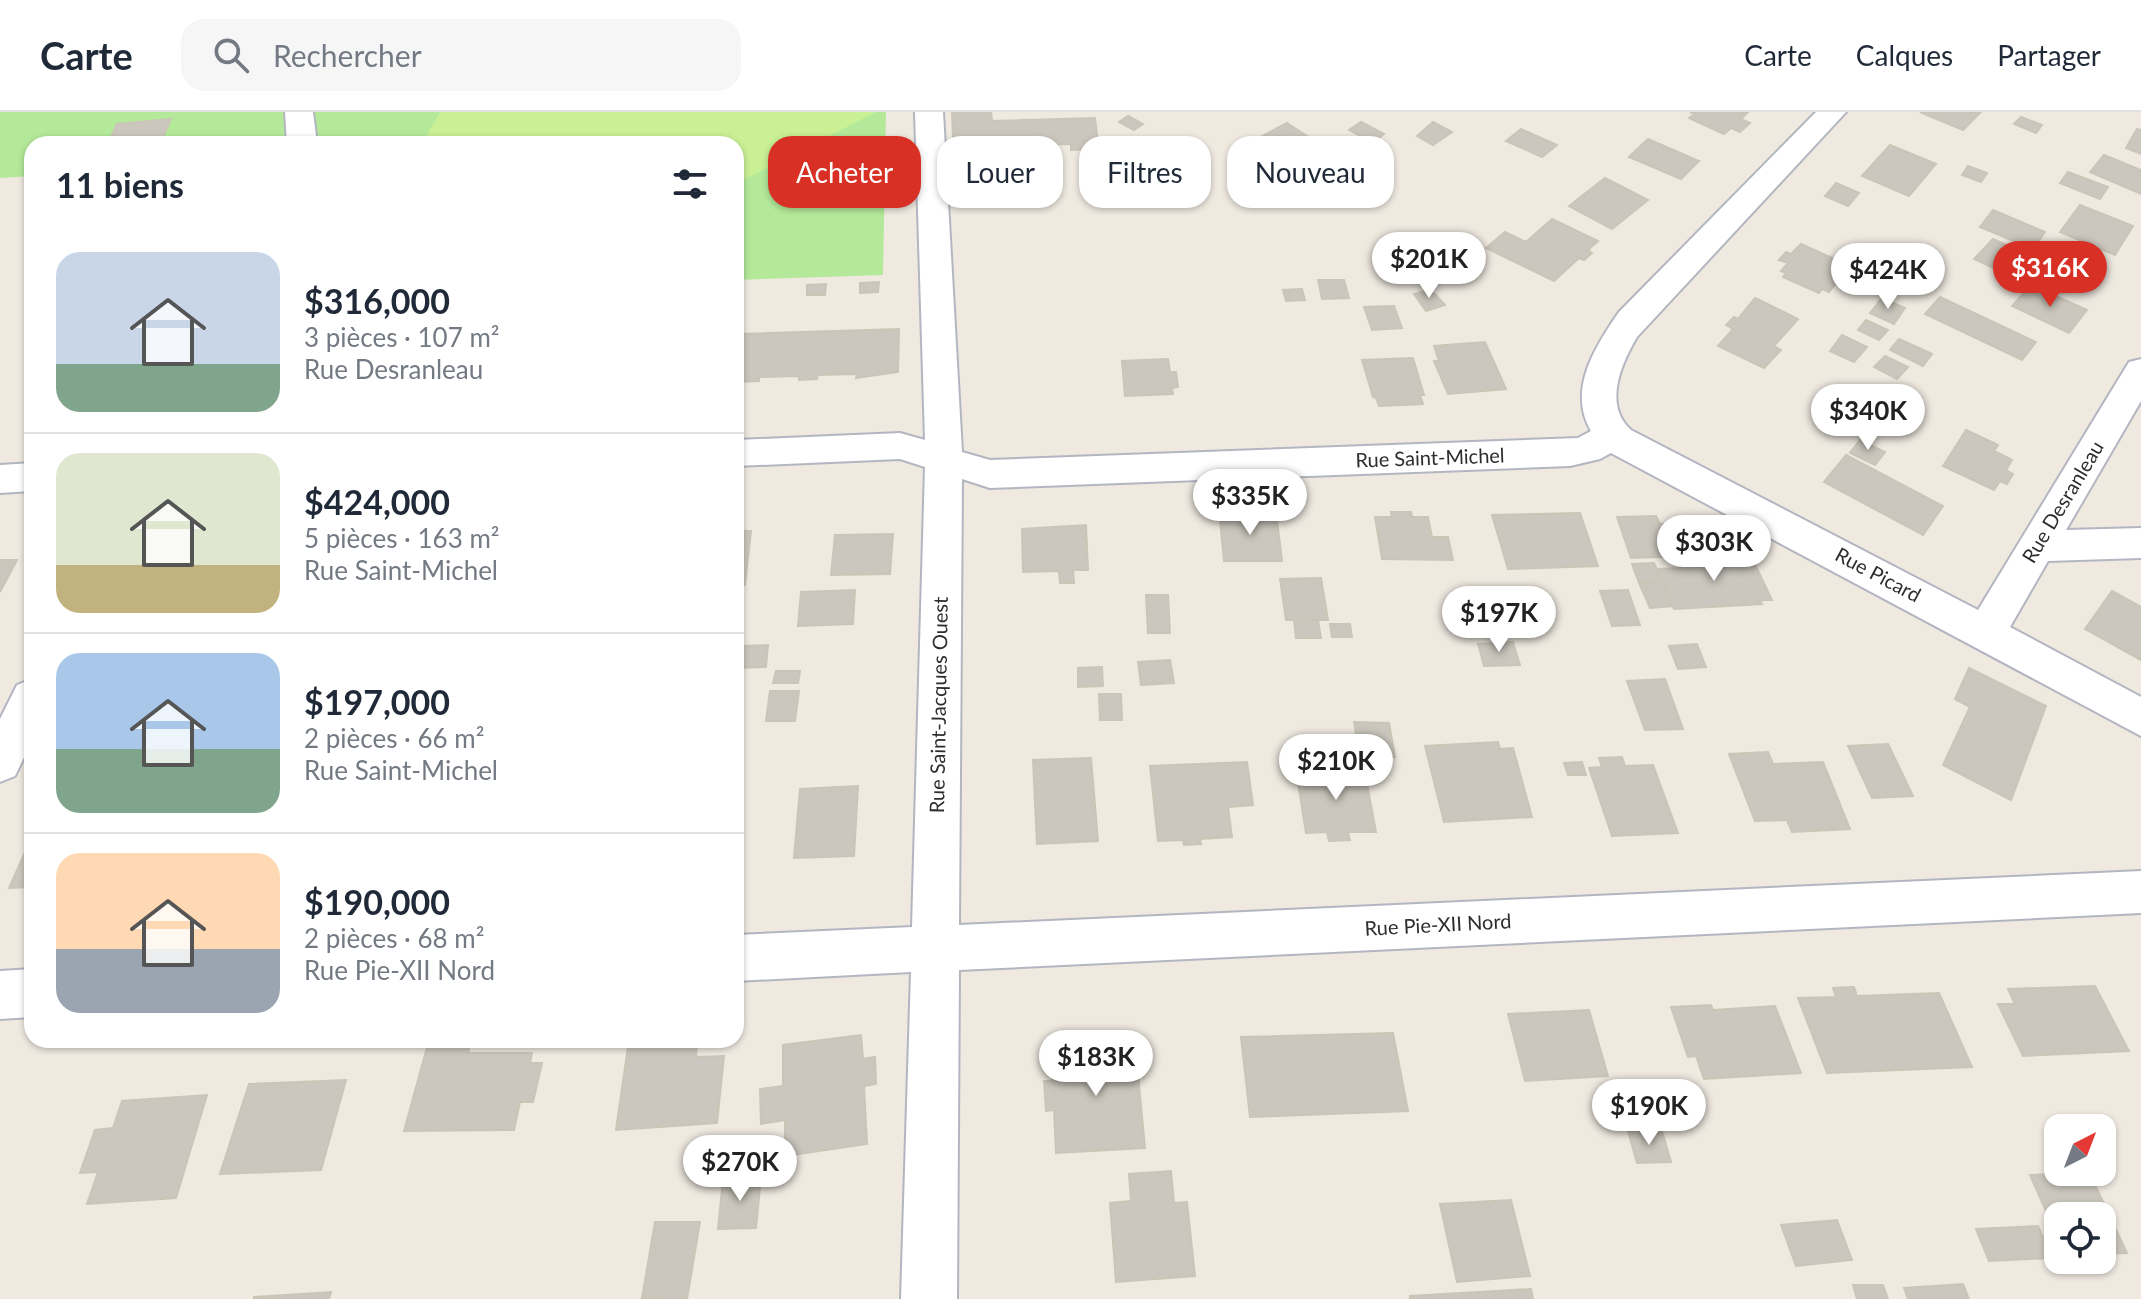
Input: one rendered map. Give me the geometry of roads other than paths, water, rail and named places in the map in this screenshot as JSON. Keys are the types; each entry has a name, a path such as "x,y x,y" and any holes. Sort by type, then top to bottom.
{"street":[{"path":"299,112 301,136"},
{"name":"Rue Saint-Jacques Ouest","path":"929,112 944,460 929,1299"},
{"path":"1613,435 1599,409 1599,391 1610,353 1619,337 1646,303 1832,112"},
{"name":"Rue Desranleau","path":"1986,632 2141,371"},
{"name":"Rue Saint-Michel","path":"744,453 900,446 990,474 1570,453 1587,450 1613,435"},
{"name":"Rue Picard","path":"1613,435 1634,450 1986,632 2141,718"},
{"path":"0,479 24,478"},
{"path":"2037,546 2141,543"},
{"path":"0,763 24,714"},
{"name":"Rue Pie-XII Nord","path":"744,958 2141,892"},
{"path":"0,995 24,994"}]}
